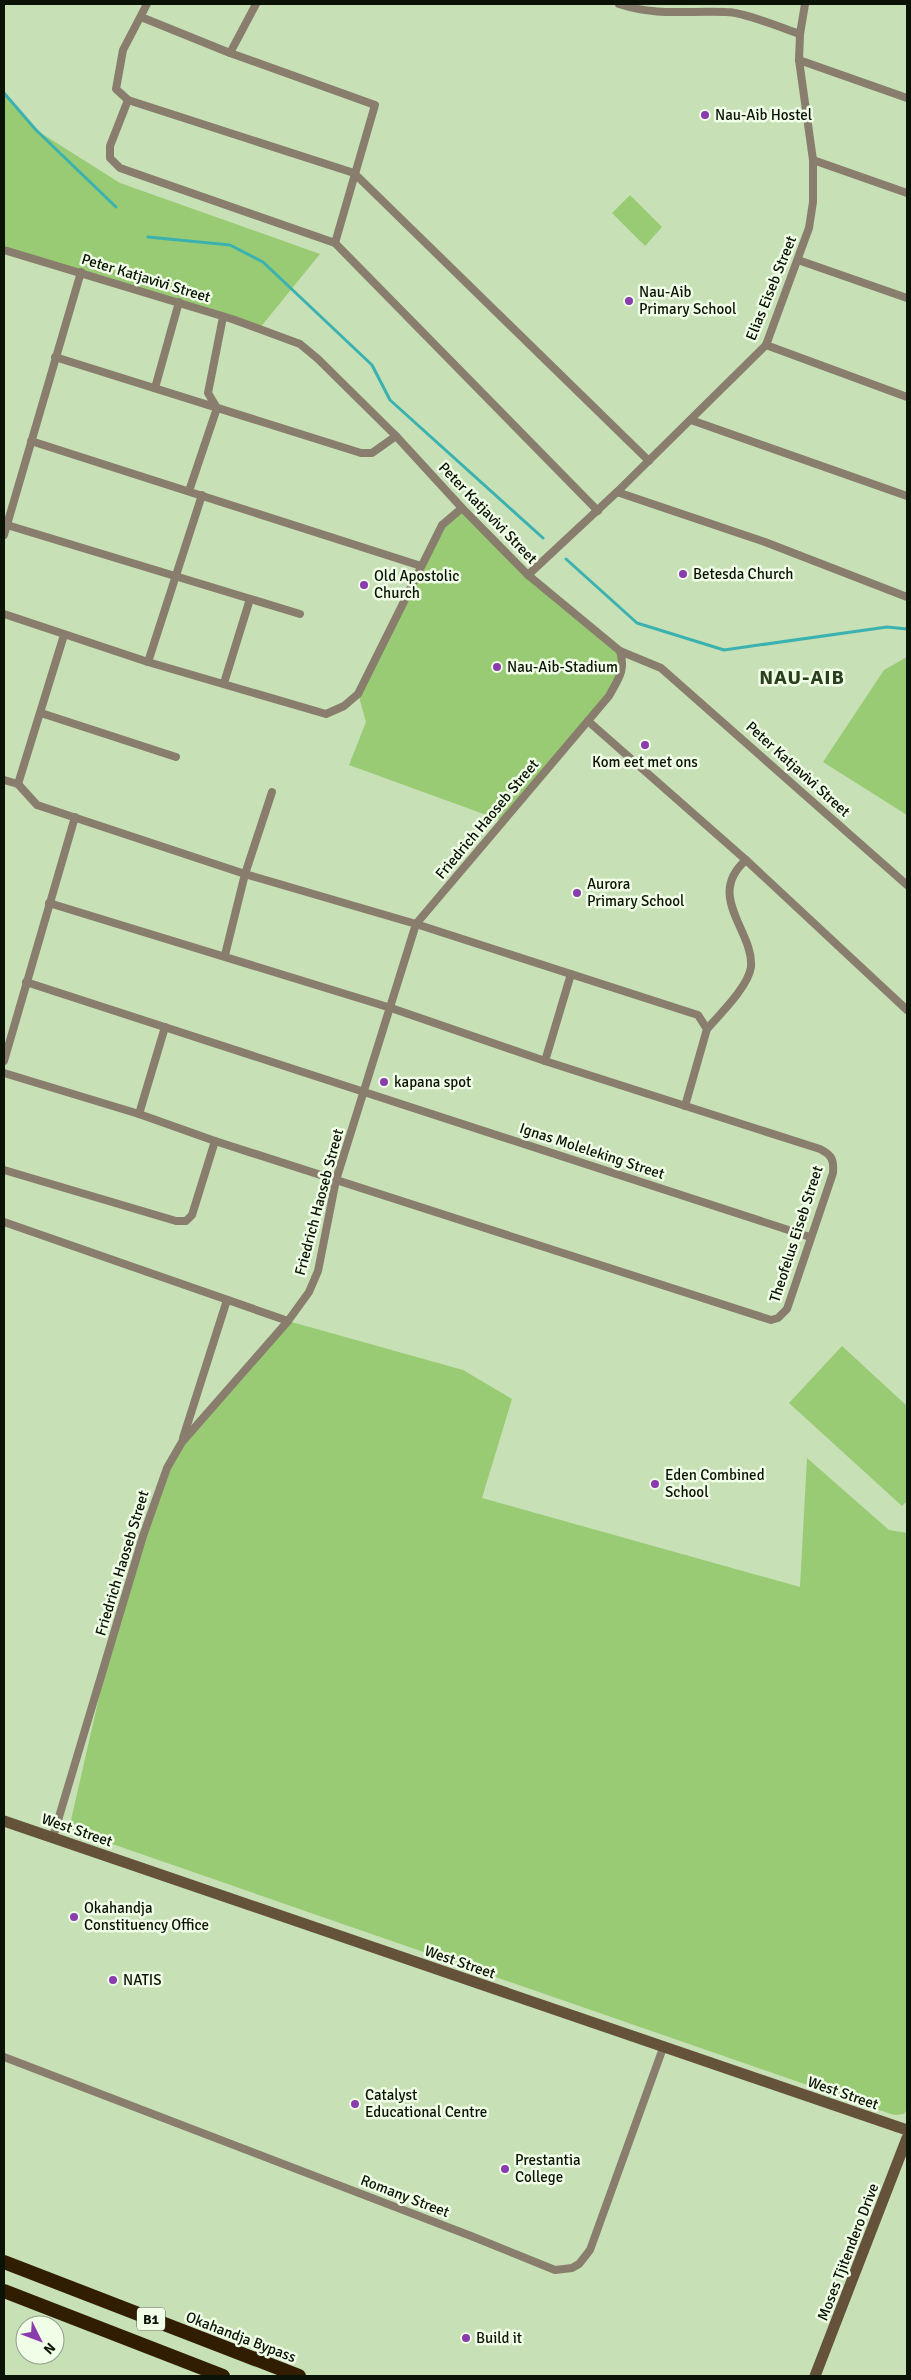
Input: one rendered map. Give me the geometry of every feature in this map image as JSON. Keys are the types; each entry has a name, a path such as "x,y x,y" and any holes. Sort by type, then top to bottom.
{"highway":[{"name":"Okahandja Bypass","path":"4,2262 299,2376"},
{"name":"B1","path":"4,2291 223,2376"}],"street":[{"path":"147,4 122,50 118,70 116,89 128,100 354,173 649,461"},
{"path":"230,53 256,4"},
{"path":"619,4 641,11 657,13 729,12 800,34"},
{"name":"Elias Eiseb Street","path":"528,575 598,511 766,346 809,228 813,202 813,160 800,60 800,34 805,4"},
{"path":"141,17 230,53 375,106 335,243"},
{"path":"800,60 907,98"},
{"path":"128,100 110,146 110,158 120,168 335,243 598,511"},
{"path":"813,160 907,193"},
{"name":"Peter Katjavivi Street","path":"4,250 179,302 300,344 318,359 396,436 462,508 528,575 620,650 646,660 667,673 907,885"},
{"path":"798,260 907,298"},
{"path":"4,535 55,356 82,272"},
{"path":"155,388 179,302"},
{"path":"189,491 217,408 208,393 223,317"},
{"path":"766,346 907,398"},
{"path":"55,356 361,453 372,453 396,436"},
{"path":"692,420 907,496"},
{"path":"31,441 420,566"},
{"path":"617,492 765,542 907,597"},
{"path":"148,662 202,496"},
{"path":"4,614 148,662 326,714 344,706 358,694 442,525 462,508"},
{"path":"7,524 300,614"},
{"path":"224,683 250,599"},
{"path":"18,784 64,635"},
{"name":"Friedrich Haoseb Street","path":"53,1837 142,1536 167,1468 182,1442 288,1321 309,1292 318,1270 336,1180 416,924 609,696 622,672 624,662 620,650"},
{"path":"41,714 176,757"},
{"path":"588,721 746,860 907,1010"},
{"path":"4,780 18,784 37,804 245,874 416,924 698,1015 706,1029"},
{"path":"224,955 245,874 272,792"},
{"path":"4,1061 75,817"},
{"path":"685,1106 706,1029 732,1000 749,976 750,956 730,902 732,880 738,867 746,860"},
{"name":"Theofelus Eiseb Street","path":"49,903 224,955 391,1008 544,1061 828,1153 834,1161 833,1173 787,1309 778,1318 771,1320 336,1180"},
{"path":"544,1061 571,974"},
{"name":"Ignas Moleleking Street","path":"26,982 810,1237"},
{"path":"139,1114 165,1027"},
{"path":"4,1073 139,1114 336,1180"},
{"path":"4,1170 176,1221 186,1221 192,1216 215,1141"},
{"path":"4,1222 288,1321"},
{"path":"182,1442 228,1300"},
{"name":"West Street","path":"4,1821 907,2130"},
{"name":"Romany Street","path":"4,2057 555,2270 572,2268 579,2264 590,2250 663,2048"},
{"name":"Moses Tjitendero Drive","path":"815,2376 907,2138"}],"green space":[{"path":"4,93 36,130 120,183 320,254 259,329 4,250"},
{"path":"630,195 662,227 645,246 612,213"},
{"name":"Nau-Aib-Stadium","path":"462,508 528,575 620,651 624,662 609,696 503,821 349,765 366,722 358,693 442,525"},
{"path":"907,657 907,815 823,762 884,670"},
{"path":"288,1321 463,1370 512,1399 482,1498 800,1587 807,1458 889,1530 907,1533 907,2109 904,2114 894,2115 69,1829 113,1636 167,1468 182,1442"},
{"path":"842,1346 907,1406 907,1501 902,1506 789,1403"}],"waterway":[{"path":"4,93 36,130 116,207"},
{"path":"148,237 230,245 263,262 372,365 390,400 543,538"},
{"path":"566,559 637,623 724,650 887,627 907,629"}],"place":[{"name":"Nau-Aib Hostel","path":"705,115"},
{"name":"Nau-Aib Primary School","path":"629,301"},
{"name":"Betesda Church","path":"683,574"},
{"name":"Old Apostolic Church","path":"364,585"},
{"name":"Nau-Aib-Stadium","path":"497,667"},
{"name":"Kom eet met ons","path":"645,745"},
{"name":"Aurora Primary School","path":"577,893"},
{"name":"kapana spot","path":"384,1082"},
{"name":"Eden Combined School","path":"655,1484"},
{"name":"Okahandja Constituency Office","path":"74,1917"},
{"name":"NATIS","path":"113,1980"},
{"name":"Catalyst Educational Centre","path":"355,2104"},
{"name":"Prestantia College","path":"505,2169"},
{"name":"Build it","path":"466,2338"}],"district":[{"name":"NAU-AIB","path":"802,677"}]}
